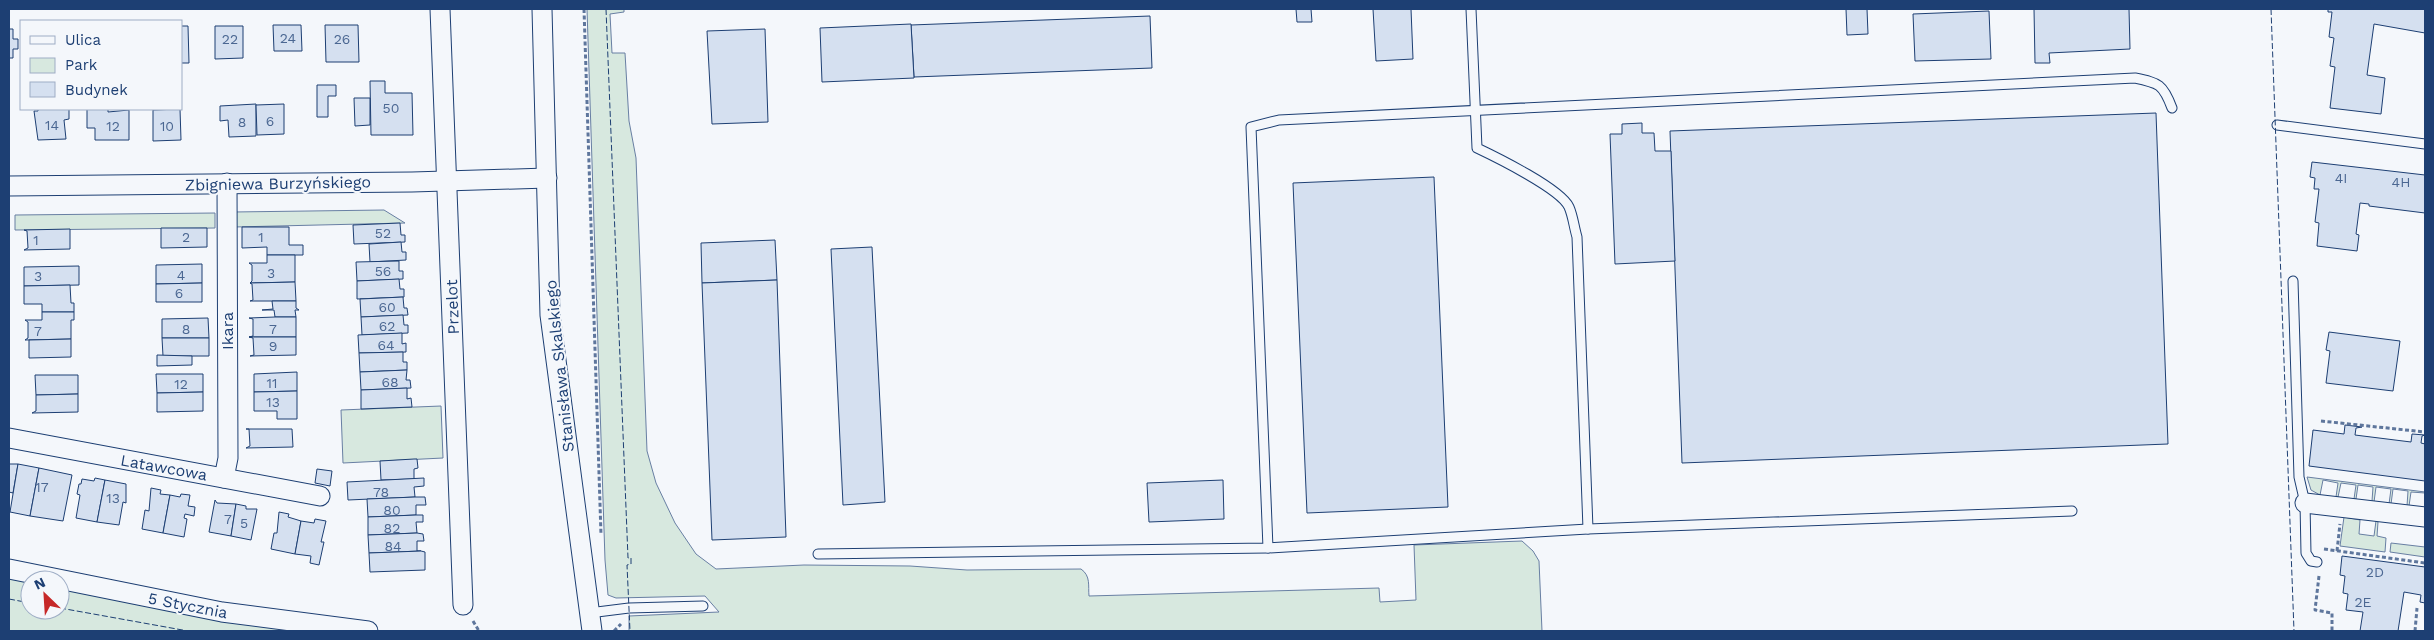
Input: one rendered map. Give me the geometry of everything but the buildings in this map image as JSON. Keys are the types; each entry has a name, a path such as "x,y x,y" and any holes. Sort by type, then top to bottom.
{"street":[{"name":"Przelot","path":"440,9 464,605"},
{"name":"Stanisława Skalskiego","path":"542,9 550,314 591,627"},
{"name":"Zbigniewa Burzyńskiego","path":"9,186 547,178"},
{"name":"Ikara","path":"224,478 228,458 227,183"},
{"name":"Latawcowa","path":"9,438 320,496"},
{"path":"2305,502 2425,517"},
{"name":"5 Stycznia","path":"9,569 220,612 368,631"}],"lane":[{"path":"1471,9 1477,148 1545,186 1568,205 1577,237 1588,529"},
{"path":"1268,548 1251,127 1279,120 2135,78 2158,82 2166,92 2172,108"},
{"path":"2277,125 2425,144"},
{"path":"2293,281 2296,318 2299,478 2305,502 2306,553 2311,560 2320,562"},
{"path":"818,554 1268,548 1588,529 2072,510"},
{"path":"591,627 612,610 703,606"}],"path":[{"path":"584,9 601,545"},
{"path":"2321,421 2425,432"},
{"path":"2337,551 2342,507"},
{"path":"2332,631 2332,613 2315,610 2323,549 2425,563"},
{"path":"2415,631 2417,608"},
{"path":"612,610 619,625"}],"green space":[{"path":"587,9 624,9 624,12 610,14 612,53 625,53 629,121 636,158 647,451 656,483 675,523 696,554 716,569 804,565 910,566 967,570 1081,569 1088,578 1089,596 1379,588 1380,602 1416,600 1414,545 1522,541 1533,551 1539,561 1542,631 629,631 629,616 719,612 705,596 616,598 608,595 605,560"},
{"path":"384,210 405,223 234,227 233,212"},
{"path":"215,213 215,228 15,230 15,215"},
{"path":"441,406 443,458 343,463 341,410"},
{"path":"2307,477 2425,493 2411,492 2409,506 2407,506 2408,491 2393,489 2391,504 2389,504 2391,489 2376,487 2374,502 2372,501 2373,487 2358,485 2356,499 2354,499 2356,485 2341,483 2338,497 2336,497 2338,483 2323,480 2320,495 2311,490"},
{"path":"2344,517 2360,520 2359,534 2374,536 2376,521 2378,522 2377,536 2386,538 2385,552 2340,546"},
{"path":"2391,543 2425,547 2425,557 2390,552"},
{"path":"9,574 20,577 20,620 70,620 70,586 306,631 9,631"}],"fence":[{"path":"606,9 628,558 631,558 631,564 627,565 630,631"},
{"path":"2271,9 2294,631"},
{"path":"9,599 20,601"},
{"path":"70,610 188,631"}]}
